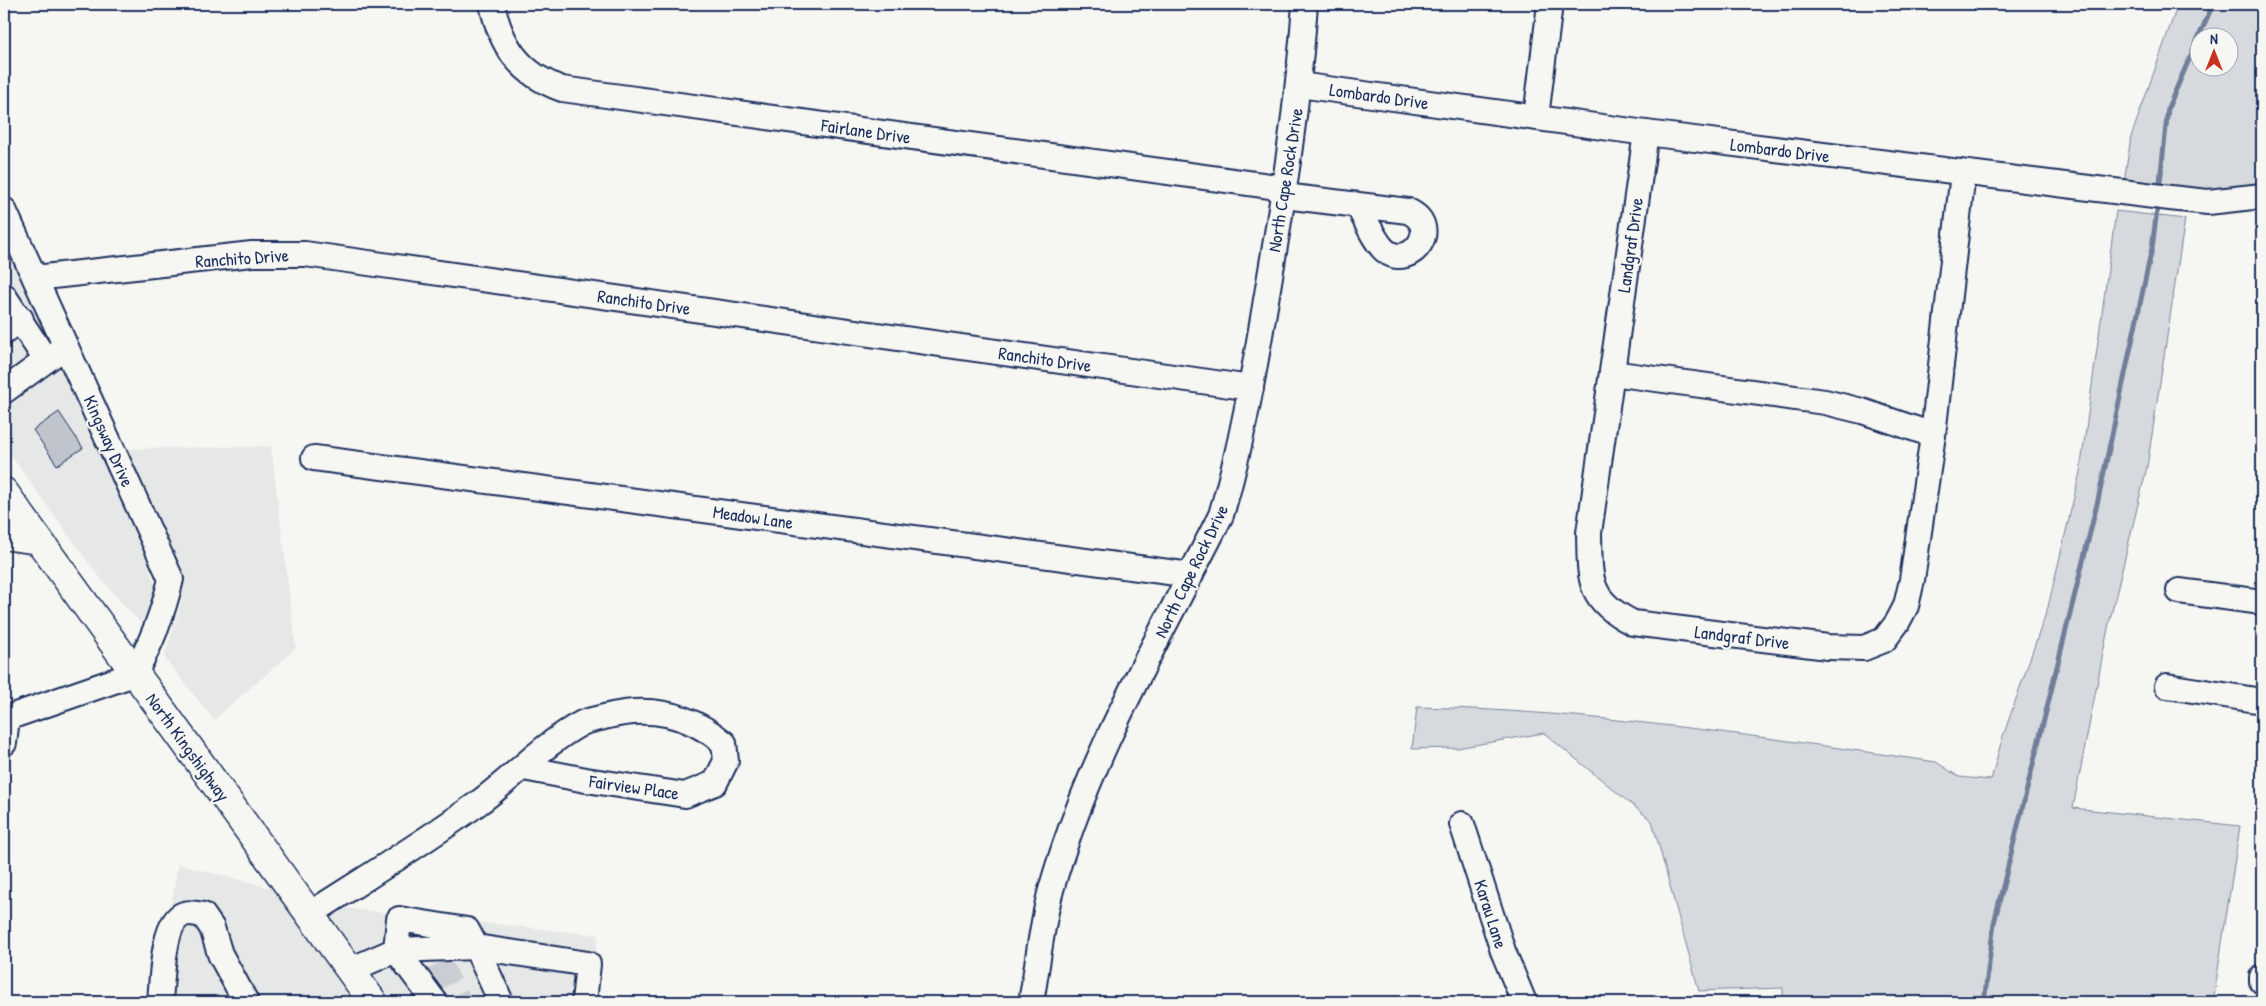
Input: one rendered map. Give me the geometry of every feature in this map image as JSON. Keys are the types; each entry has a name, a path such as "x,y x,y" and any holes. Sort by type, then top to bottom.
{"main road":[{"name":"North Kingshighway","path":"4,492 373,1002"}],"street":[{"name":"Fairlane Drive","path":"492,4 500,33 508,49 530,74 562,89 1284,192 1358,206"},
{"name":"North Cape Rock Drive","path":"1031,1002 1050,892 1094,766 1221,515 1233,475 1251,388 1284,192 1299,85 1305,4"},
{"path":"1536,117 1550,4"},
{"name":"Lombardo Drive","path":"1299,85 1646,133 2170,198 2208,202 2262,196"},
{"name":"Landgraf Drive","path":"1646,133 1589,533 1593,586 1603,604 1617,615 1633,623 1828,647 1864,648 1884,640 1897,624 1906,606 1912,580 1932,435 1963,173"},
{"name":"Kingsway Drive","path":"4,210 13,255 35,278 171,579 164,612 150,646 134,674"},
{"name":"Ranchito Drive","path":"35,278 252,254 305,254 1251,388"},
{"path":"4,296 12,325 46,360"},
{"path":"4,391 66,346"},
{"path":"1612,373 1825,402 1862,411 1932,435"},
{"name":"Meadow Lane","path":"314,458 1191,575"},
{"path":"4,537 41,542"},
{"path":"2178,591 2262,602"},
{"path":"4,743 6,719 134,674"},
{"path":"2167,686 2262,701"},
{"name":"Fairview Place","path":"310,914 478,804 524,768 545,748 584,722 625,711 658,711 706,728 724,742 726,761 716,782 685,796 524,768"},
{"name":"Karau Lane","path":"1462,824 1503,951 1524,1002"},
{"path":"160,1002 167,940 172,922 184,914 204,914 212,928 220,954 246,1002"},
{"path":"433,1002 396,950 399,919 467,930 501,1002"},
{"path":"350,970 396,950 435,956 476,947 588,964 584,1002"}],"shaded area":[{"path":"2178,4 2262,4 2262,185 2213,194 2124,182 2131,137"},
{"path":"2116,211 2185,219 2147,467 2108,628 2073,808 2240,826 2213,1002 1783,1002 1783,988 1699,991 1652,821 1544,733 1457,748 1412,749 1417,707 1482,709 1612,720 1806,743 1936,762 1959,777 1991,780 2002,739 2048,607 2080,472"},
{"path":"4,231 138,536 158,594 150,611 140,622 94,570 4,446"},
{"path":"271,446 296,648 214,720 164,657 183,597 176,564 123,449"},
{"path":"178,864 351,909 598,935 593,1002 155,1002"}],"building":[{"path":"59,412 83,448 57,465 33,430"}],"waterway":[{"path":"2159,191 2168,108 2213,4"},
{"path":"1984,1002 1994,923 2098,500 2152,248 2158,202"}],"tunnel":[{"path":"439,963 460,1002"}]}
